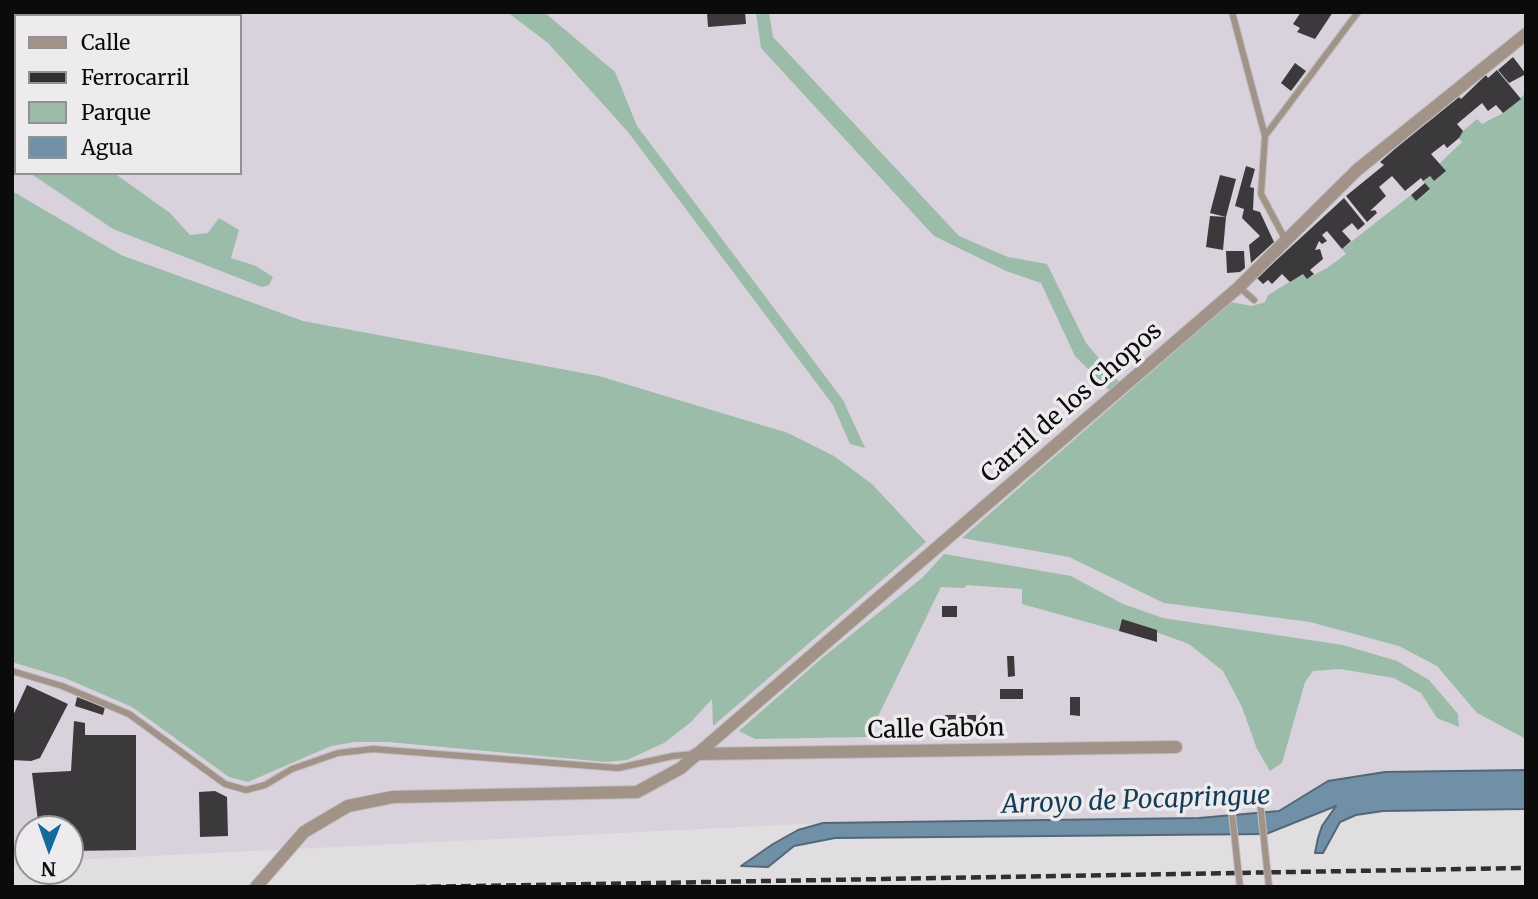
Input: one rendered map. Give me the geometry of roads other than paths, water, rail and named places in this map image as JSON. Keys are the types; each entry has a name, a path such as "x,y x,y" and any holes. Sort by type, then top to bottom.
{"street":[{"name":"Carril de los Chopos","path":"256,887 274,863 304,832 348,806 393,797 637,792 681,768 1239,287 1357,170 1526,34"},
{"name":"Calle Gabón","path":"696,754 1176,747"}],"lane":[{"path":"1232,12 1265,136 1261,194 1285,239"},
{"path":"1265,136 1358,12"},
{"path":"1239,287 1254,300"},
{"path":"12,671 53,682 130,714 225,784 246,790 265,785 292,769 338,753 373,749 618,768 673,755 696,754"},
{"path":"1259,793 1269,887"},
{"path":"1230,795 1240,887"}],"water":[{"path":"1526,770 1526,809 1383,811 1356,815 1340,822 1323,853 1315,853 1318,838 1322,826 1336,806 1266,834 835,838 794,846 768,867 741,866 798,830 823,823 1199,818 1279,811 1328,781 1385,772"}],"railway":[{"path":"416,887 1526,868"}],"water label":[{"name":"Arroyo de Pocapringue","path":"1136,801"}]}
